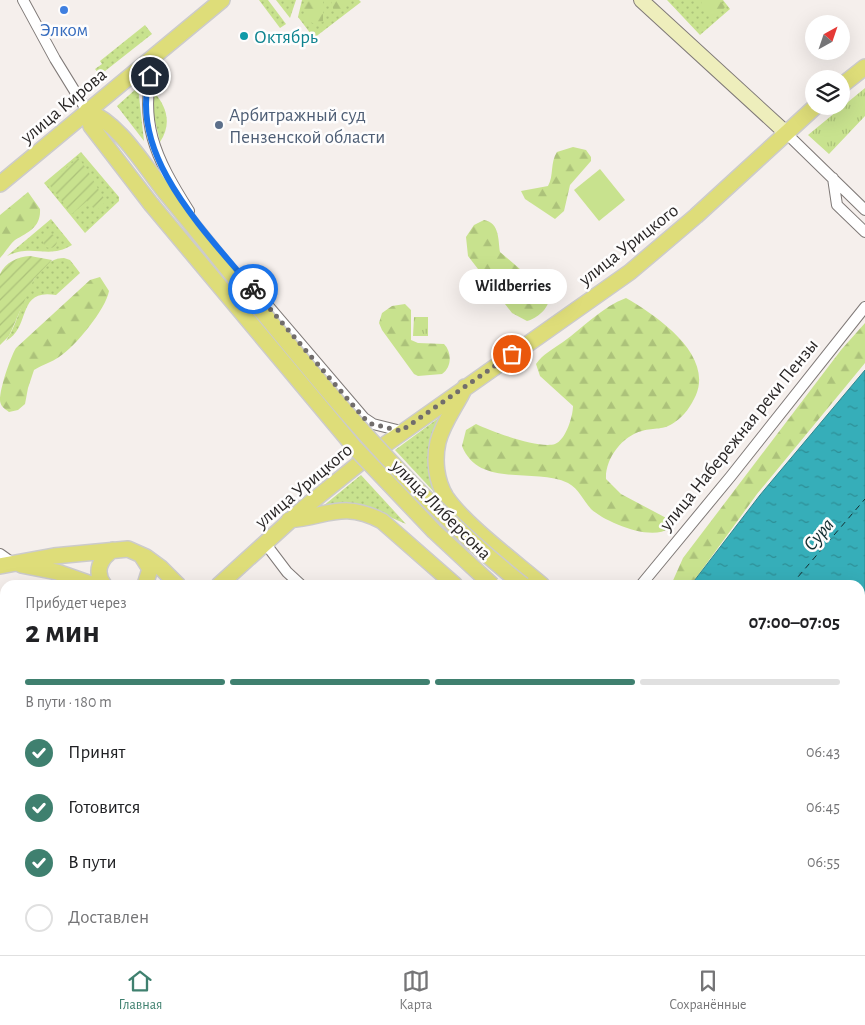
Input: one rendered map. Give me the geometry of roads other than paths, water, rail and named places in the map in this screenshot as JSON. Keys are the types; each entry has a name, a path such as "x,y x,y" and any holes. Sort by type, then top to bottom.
{"main road":[{"name":"улица Кирова","path":"0,184 222,0"},
{"path":"641,0 786,133"},
{"path":"850,79 865,68"},
{"path":"87,111 100,116 114,128 377,449 455,527 517,580"},
{"path":"87,111 91,126 151,204 355,448 434,531 487,580"},
{"name":"улица Урицкого","path":"224,580 289,520 401,431 630,272 696,216 806,115"},
{"path":"465,387 442,431 437,456 437,477 446,497 466,518 536,580"},
{"path":"289,520 311,518 338,510 354,510 382,521 449,580"},
{"path":"7,565 54,556 128,549 140,554 161,568 173,580"},
{"path":"102,580 99,574 100,563 106,554 113,550"},
{"path":"140,554 146,559 150,569 147,580"},
{"path":"7,565 57,572 80,580"}],"street":[{"path":"23,0 55,59 87,111"},
{"name":"улица Либерсона","path":"156,53 148,80 147,108 149,129 154,150 165,174 191,215 364,418 372,424 401,431"},
{"path":"786,133 865,210"},
{"path":"833,178 837,204 865,232"},
{"name":"улица Набережная реки Пензы","path":"645,580 731,476 865,307"},
{"name":"улица Либерсона","path":"366,458 487,580"},
{"path":"265,543 287,572 296,580"},
{"path":"0,554 7,565"}],"water":[{"name":"Сура","path":"865,370 865,580 695,580 760,495"}],"place":[{"name":"Элком","path":"64,10"},
{"name":"Октябрь","path":"244,36"},
{"name":"Арбитражный суд Пензенской области","path":"219,125"},
{"name":"Wildberries","path":"512,354"}]}
